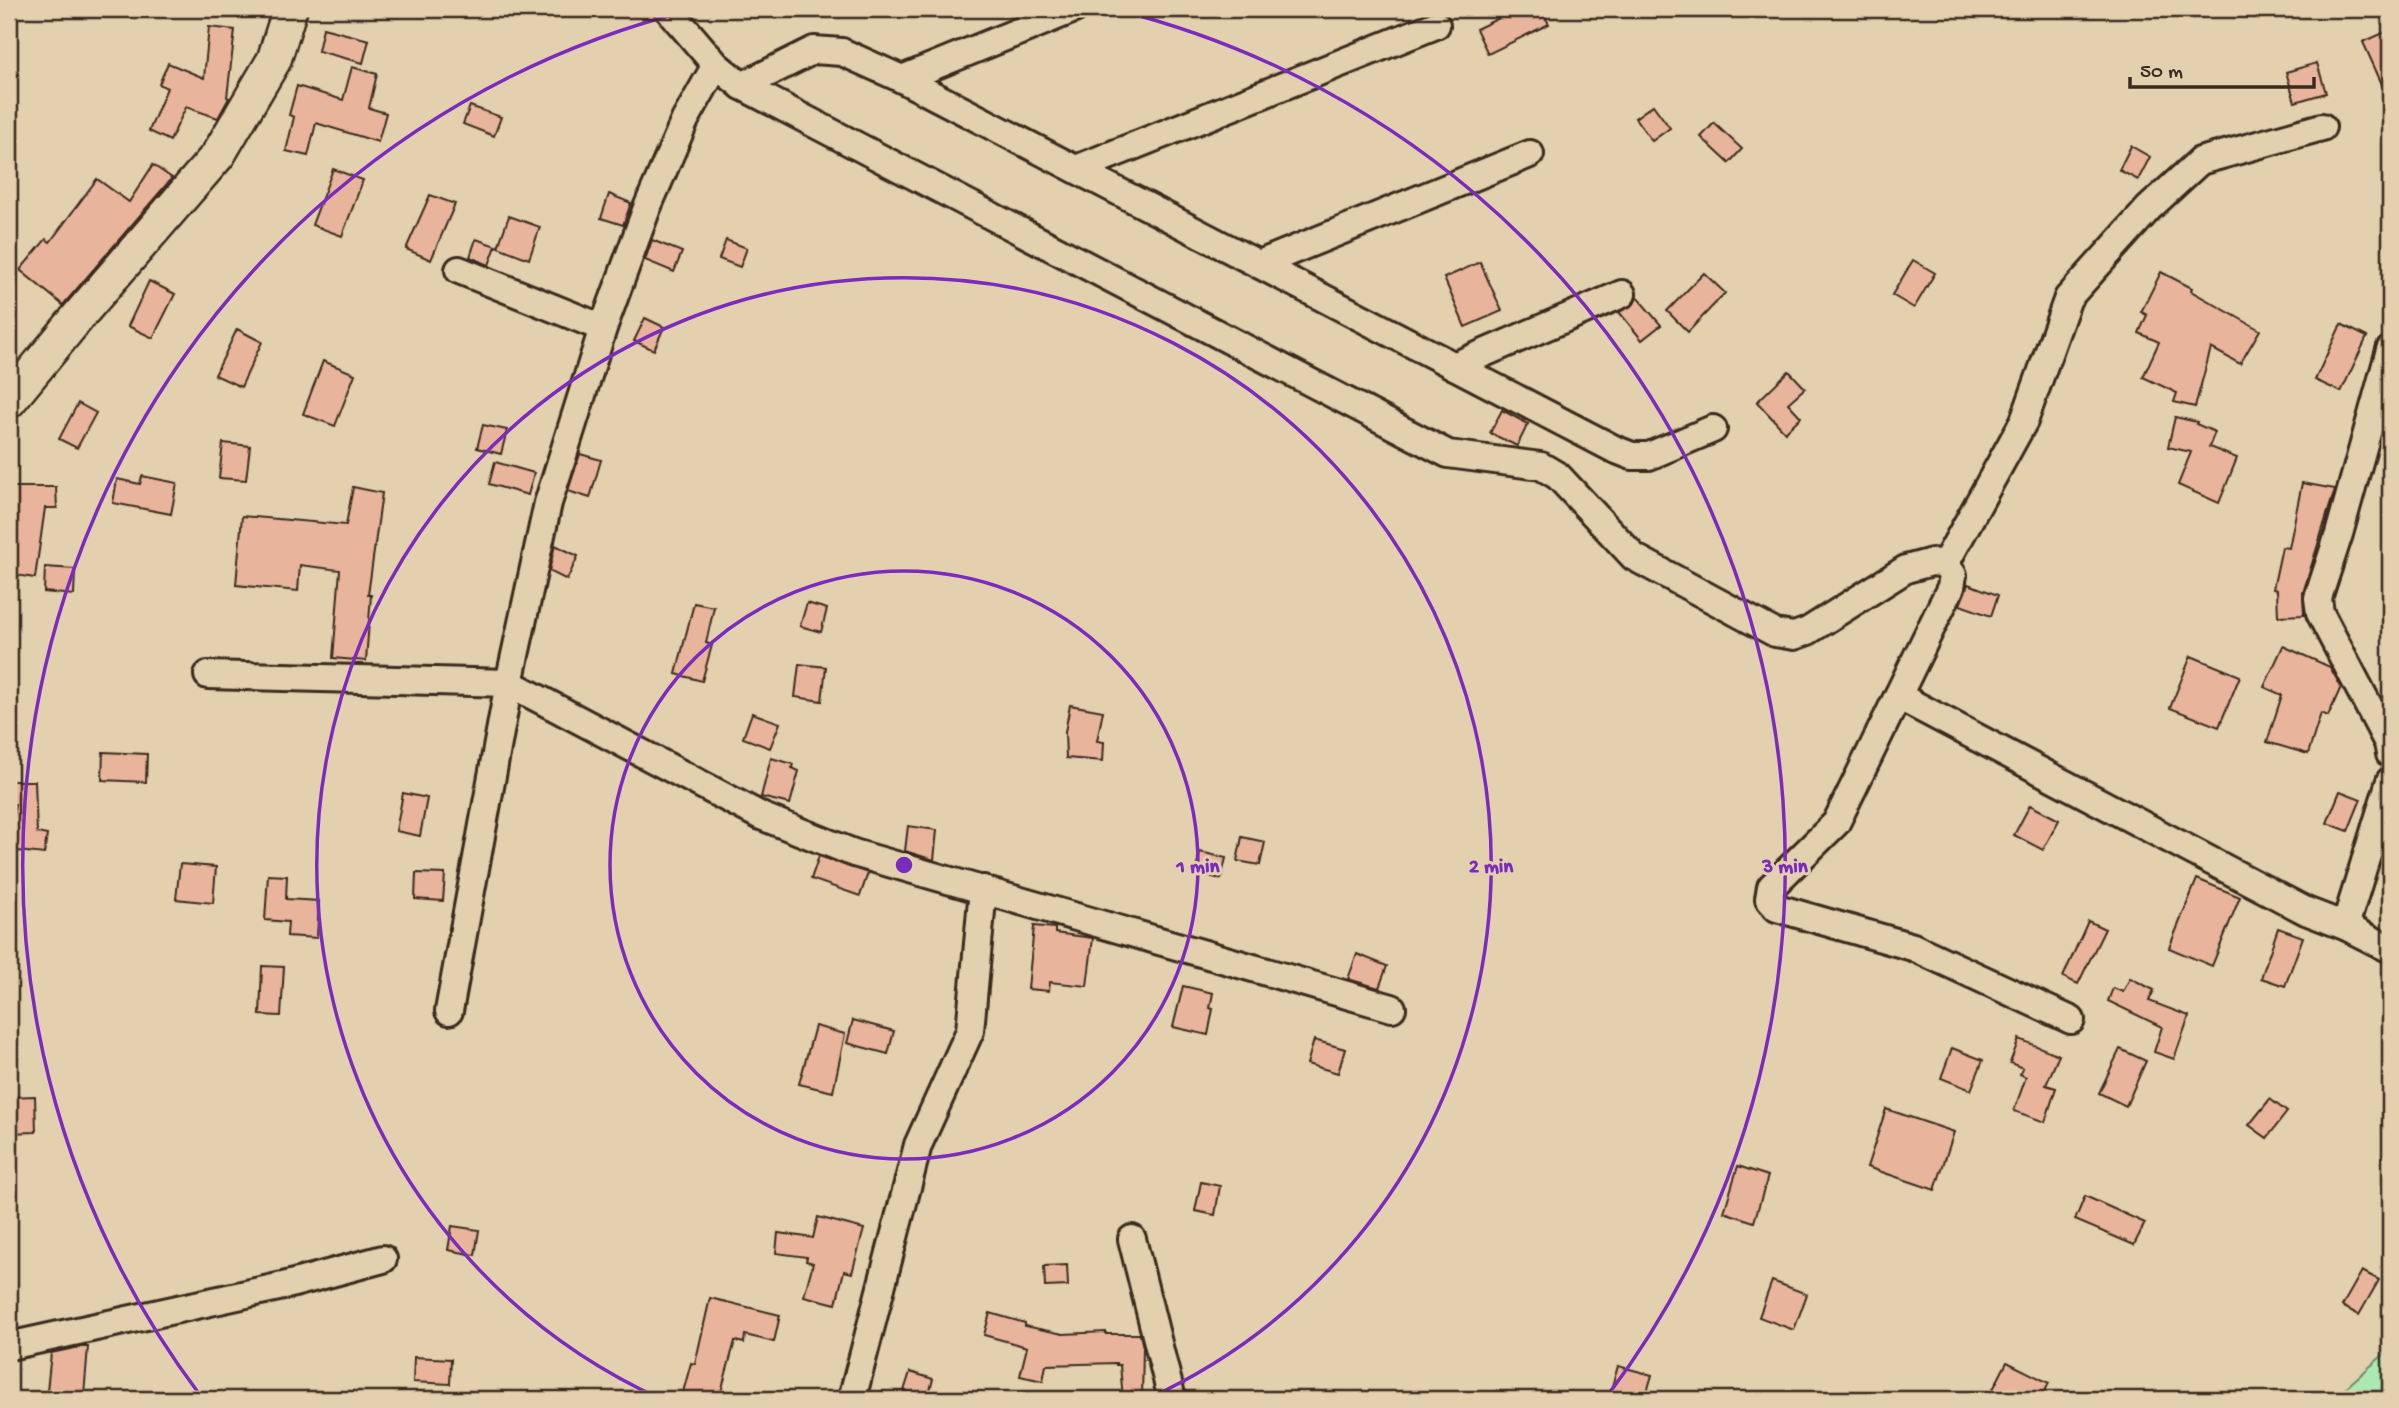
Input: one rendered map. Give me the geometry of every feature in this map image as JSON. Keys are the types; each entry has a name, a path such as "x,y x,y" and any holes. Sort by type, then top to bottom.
{"main road":[{"path":"9,401 218,155 274,60 290,9"}],"street":[{"path":"668,9 716,65 742,86 1448,454 1541,466 1558,476 1634,557 1775,633 1794,636 1808,631 1906,569 1932,562 1944,564 1953,575 1951,587 1836,823 1771,887 1769,899 1777,908 1913,947 2071,1020"},
{"path":"902,79 1074,9"},
{"path":"1076,169 1436,25"},
{"path":"742,86 814,50 842,52 902,79 1632,456 1649,456 1713,429"},
{"path":"449,1011 509,683 548,503 603,328 647,208 685,120 716,65"},
{"path":"1944,564 2024,421 2068,298 2148,208 2200,161 2322,127"},
{"path":"1259,264 1530,154"},
{"path":"459,270 603,328"},
{"path":"1454,366 1622,294"},
{"path":"2390,350 2339,534 2318,598 2320,613 2388,743 2390,754"},
{"path":"208,675 509,683 761,816 854,853 1392,1008"},
{"path":"1898,696 2306,911 2345,926 2390,949"},
{"path":"2345,926 2390,780"},
{"path":"852,1399 918,1145 970,1031 983,889"},
{"path":"1132,1239 1172,1399"},
{"path":"9,1346 283,1286 383,1259"}],"green space":[{"path":"2390,1349 2390,1399 2333,1399"}],"building":[{"path":"1518,9 1541,9 1549,24 1488,54 1476,29"},
{"path":"209,27 235,30 229,98 218,118 186,107 170,141 149,131 167,88 159,84 168,63 204,78"},
{"path":"323,28 369,40 363,63 318,51"},
{"path":"2390,30 2390,102 2363,42"},
{"path":"2317,63 2326,93 2295,102 2286,72"},
{"path":"352,67 377,74 369,108 386,113 378,142 316,123 308,156 286,151 294,117 289,115 297,86 343,100"},
{"path":"1653,105 1670,128 1652,141 1635,118"},
{"path":"470,106 501,117 494,136 463,124"},
{"path":"1714,123 1742,149 1729,163 1701,137"},
{"path":"2131,146 2150,157 2138,180 2119,170"},
{"path":"153,165 172,178 63,305 20,270 46,239 50,242 97,179 129,202"},
{"path":"333,169 363,180 342,236 312,225"},
{"path":"609,194 631,203 623,225 601,218"},
{"path":"430,195 455,204 431,260 406,249"},
{"path":"509,216 540,227 529,259 498,247"},
{"path":"476,239 496,246 489,265 470,257"},
{"path":"652,240 682,252 674,272 645,260"},
{"path":"726,240 747,248 740,267 719,259"},
{"path":"1913,260 1935,273 1914,308 1892,295"},
{"path":"1480,262 1502,311 1465,327 1444,278"},
{"path":"2161,272 2260,330 2240,364 2211,348 2195,407 2174,402 2177,393 2143,377 2159,342 2139,333 2147,315 2141,312"},
{"path":"1704,273 1725,293 1688,332 1667,311"},
{"path":"149,281 175,294 153,338 128,326"},
{"path":"1637,297 1661,325 1642,340 1619,312 1634,304"},
{"path":"645,318 664,327 654,350 634,341"},
{"path":"2341,324 2367,337 2341,392 2315,380"},
{"path":"237,329 262,342 241,387 215,375"},
{"path":"323,361 355,374 335,426 303,414"},
{"path":"1789,371 1805,388 1788,403 1801,417 1785,432 1757,402"},
{"path":"78,403 96,413 77,448 59,439"},
{"path":"1502,410 1528,424 1517,446 1490,433"},
{"path":"2175,417 2197,422 2196,424 2215,432 2209,447 2237,458 2219,503 2178,485 2191,452 2168,447"},
{"path":"483,425 507,430 501,454 477,448"},
{"path":"223,443 250,446 246,480 219,478"},
{"path":"580,454 601,460 590,498 568,491"},
{"path":"495,462 534,473 528,495 489,484"},
{"path":"142,476 177,483 171,514 113,503 117,479 140,484"},
{"path":"2302,483 2335,489 2303,593 2304,615 2278,616 2277,590 2273,589 2282,547 2289,548"},
{"path":"9,487 56,487 57,508 45,508 35,578 9,574 9,545 14,508 9,508"},
{"path":"353,487 382,493 368,595 371,595 366,661 333,658 340,570 300,565 298,591 236,585 242,516 346,525"},
{"path":"555,545 578,556 567,580 549,571"},
{"path":"45,567 75,569 74,595 44,592"},
{"path":"1968,584 1998,595 1991,616 1960,605"},
{"path":"694,603 714,607 706,643 712,645 702,681 676,674"},
{"path":"807,603 827,609 821,632 800,626"},
{"path":"2283,646 2330,667 2341,687 2328,716 2321,713 2308,754 2267,742 2282,695 2264,687"},
{"path":"2191,656 2240,676 2219,727 2170,708"},
{"path":"799,664 826,667 822,701 795,697"},
{"path":"1070,705 1103,711 1097,741 1104,742 1103,761 1066,758 1065,732"},
{"path":"752,713 780,723 770,748 743,738"},
{"path":"103,752 147,754 146,782 102,780"},
{"path":"771,758 793,764 792,768 799,771 790,804 761,797"},
{"path":"9,781 35,781 37,833 47,835 44,854 9,850 15,804 9,804"},
{"path":"2340,791 2361,799 2348,831 2327,823"},
{"path":"403,793 427,798 420,836 396,831"},
{"path":"2030,805 2059,820 2043,850 2014,835"},
{"path":"908,826 937,830 934,860 905,851"},
{"path":"1242,837 1265,842 1260,865 1237,861"},
{"path":"1200,852 1226,858 1221,879 1195,873"},
{"path":"819,856 868,873 860,896 811,879"},
{"path":"180,864 216,867 213,903 176,899"},
{"path":"416,873 445,874 443,901 415,899"},
{"path":"268,875 287,876 286,899 319,901 317,938 287,936 288,922 265,920"},
{"path":"2197,879 2240,897 2212,966 2169,948"},
{"path":"2088,921 2105,929 2078,984 2063,977"},
{"path":"1034,926 1055,928 1055,933 1093,938 1087,986 1050,982 1049,991 1028,989"},
{"path":"2278,928 2303,937 2285,986 2261,978"},
{"path":"1357,954 1387,966 1379,988 1348,979"},
{"path":"262,966 284,967 281,1016 260,1015"},
{"path":"2130,978 2154,990 2149,1001 2189,1016 2174,1059 2154,1052 2162,1027 2108,1001 2113,988 2123,992"},
{"path":"1183,986 1213,993 1208,1035 1173,1027"},
{"path":"853,1020 894,1031 888,1054 847,1043"},
{"path":"815,1026 845,1034 833,1092 799,1084"},
{"path":"2019,1039 2059,1055 2046,1085 2056,1088 2045,1122 2014,1111 2026,1077 2020,1074 2023,1068 2010,1063"},
{"path":"1314,1040 1345,1049 1338,1073 1307,1064"},
{"path":"1952,1048 1983,1060 1971,1090 1941,1078"},
{"path":"2120,1049 2146,1061 2126,1106 2099,1093"},
{"path":"35,1096 36,1132 9,1133 9,1097"},
{"path":"2270,1099 2287,1112 2267,1138 2249,1125"},
{"path":"1886,1109 1954,1132 1935,1190 1867,1167"},
{"path":"1738,1166 1768,1176 1754,1222 1724,1212"},
{"path":"1201,1182 1220,1186 1215,1215 1195,1211"},
{"path":"2085,1196 2145,1223 2134,1245 2075,1220"},
{"path":"818,1217 864,1229 852,1273 844,1271 836,1304 804,1296 813,1263 806,1261 807,1257 776,1253 778,1233 813,1238"},
{"path":"452,1226 479,1230 475,1255 448,1250"},
{"path":"1067,1265 1068,1286 1045,1287 1044,1266"},
{"path":"2362,1271 2379,1280 2359,1315 2342,1306"},
{"path":"1772,1281 1807,1294 1794,1330 1759,1317"},
{"path":"710,1298 780,1315 774,1342 745,1335 744,1343 735,1341 719,1399 683,1392 691,1363 695,1364"},
{"path":"990,1313 1025,1323 1025,1326 1063,1334 1140,1334 1143,1347 1142,1399 1123,1399 1120,1365 1116,1363 1046,1365 1043,1381 1020,1376 1027,1347 984,1335"},
{"path":"88,1347 84,1395 47,1391 51,1353"},
{"path":"414,1357 451,1359 450,1384 413,1382"},
{"path":"2007,1362 2049,1383 2041,1399 1988,1399"},
{"path":"1618,1366 1652,1375 1645,1399 1632,1399 1610,1393"},
{"path":"910,1372 933,1379 928,1398 904,1391"}]}
